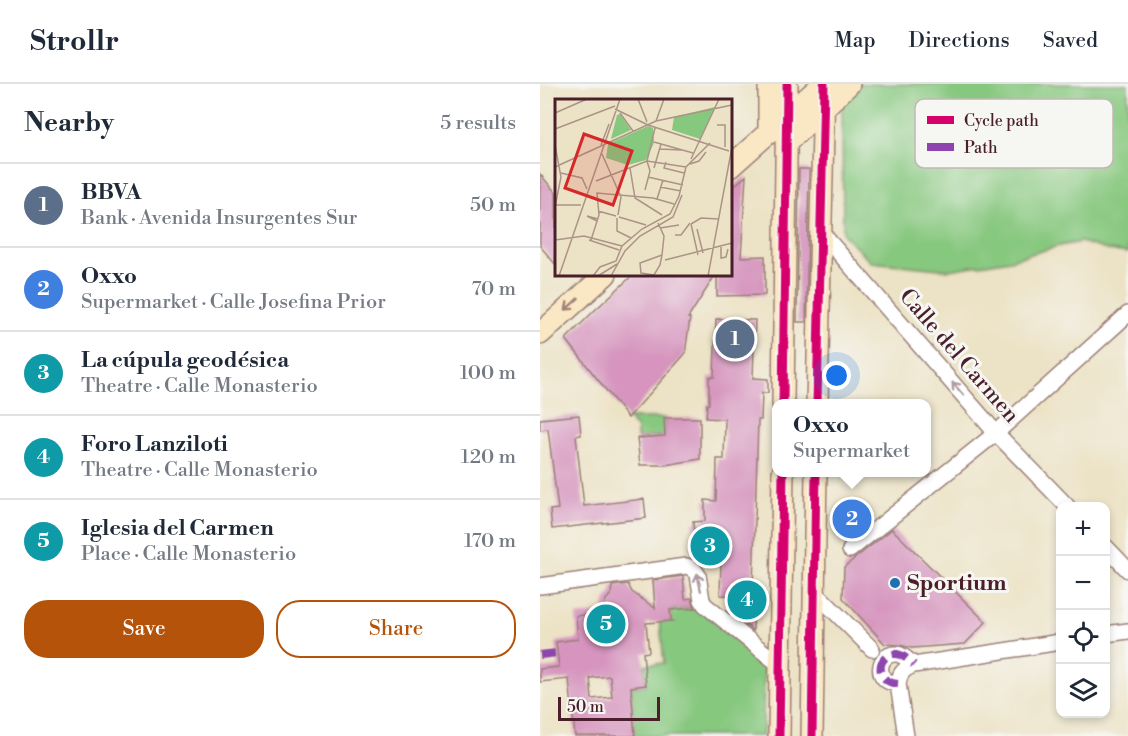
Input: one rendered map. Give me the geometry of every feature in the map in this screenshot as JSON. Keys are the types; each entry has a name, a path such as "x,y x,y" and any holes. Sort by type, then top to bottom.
{"main road":[{"path":"769,84 777,138 783,399"},
{"path":"777,138 787,116 787,84"},
{"path":"787,116 824,84"},
{"path":"818,399 824,84"},
{"path":"732,166 824,108 849,84"},
{"path":"540,334 604,276"},
{"path":"779,736 783,477"},
{"path":"812,736 816,477"}],"street":[{"name":"Calle del Carmen","path":"820,231 996,433 1062,502"},
{"path":"850,550 996,433 1128,314"},
{"path":"1110,551 1128,570"},
{"path":"540,586 690,567 698,575 705,605 781,666"},
{"path":"814,591 872,649"},
{"path":"1110,633 1128,631"},
{"path":"906,736 905,673 1056,643"}],"green space":[{"path":"856,84 1128,84 1128,253 1107,250 1081,242 1010,260 949,270 871,262 843,234 842,97"},
{"path":"628,418 664,418 665,436 637,438 637,429"},
{"path":"699,608 764,664 763,736 635,736 631,687 646,685 644,665 664,663 660,622 671,621 670,610"}],"building":[{"path":"799,169 809,169 806,322 797,322"},
{"path":"540,174 555,192 555,264 540,246"},
{"path":"746,176 741,257 765,256 765,295 717,296 717,276 732,276 732,187"},
{"path":"632,276 715,276 688,318 690,318 685,354 628,418 566,339"},
{"path":"716,319 755,320 753,378 768,379 768,393 762,393 761,420 758,420 753,587 761,596 754,596 753,631 730,610 745,596 720,595 721,562 705,562 698,557 695,550 697,534 694,534 693,522 705,521 705,500 716,501 717,459 724,459 725,419 706,418 707,404 709,404 709,377 714,377"},
{"path":"579,415 581,435 576,436 584,506 644,499 646,518 552,529 550,510 558,509 548,429 540,430 540,419"},
{"path":"664,418 700,418 700,459 665,465 640,465 637,438 665,436"},
{"name":"Sportium","path":"892,529 986,622 965,644 912,648 885,644 843,598 844,567"},
{"path":"683,576 685,599 692,598 695,608 670,610 673,621 646,623 649,652 643,653 646,685 631,687 635,736 575,736 569,679 540,682 540,669 559,667 556,642 578,639 576,616 604,612 605,601 611,594 612,586 628,584 632,592 655,608 653,580","holes":["610,676 612,697 592,699 590,678"]}],"marked path":[{"path":"540,655 558,653"},
{"path":"898,684 890,682 881,673 882,662 885,658 897,654 914,665"}],"cycle path":[{"path":"783,399 787,84"},
{"path":"817,399 824,84"},
{"path":"779,736 783,477"},
{"path":"812,736 816,477"}],"place":[{"name":"BBVA","path":"735,339"},
{"name":"Oxxo","path":"852,519"},
{"name":"La cúpula geodésica","path":"710,546"},
{"name":"Sportium","path":"895,583"},
{"name":"Foro Lanziloti","path":"747,600"},
{"name":"Iglesia del Carmen","path":"606,624"}]}
